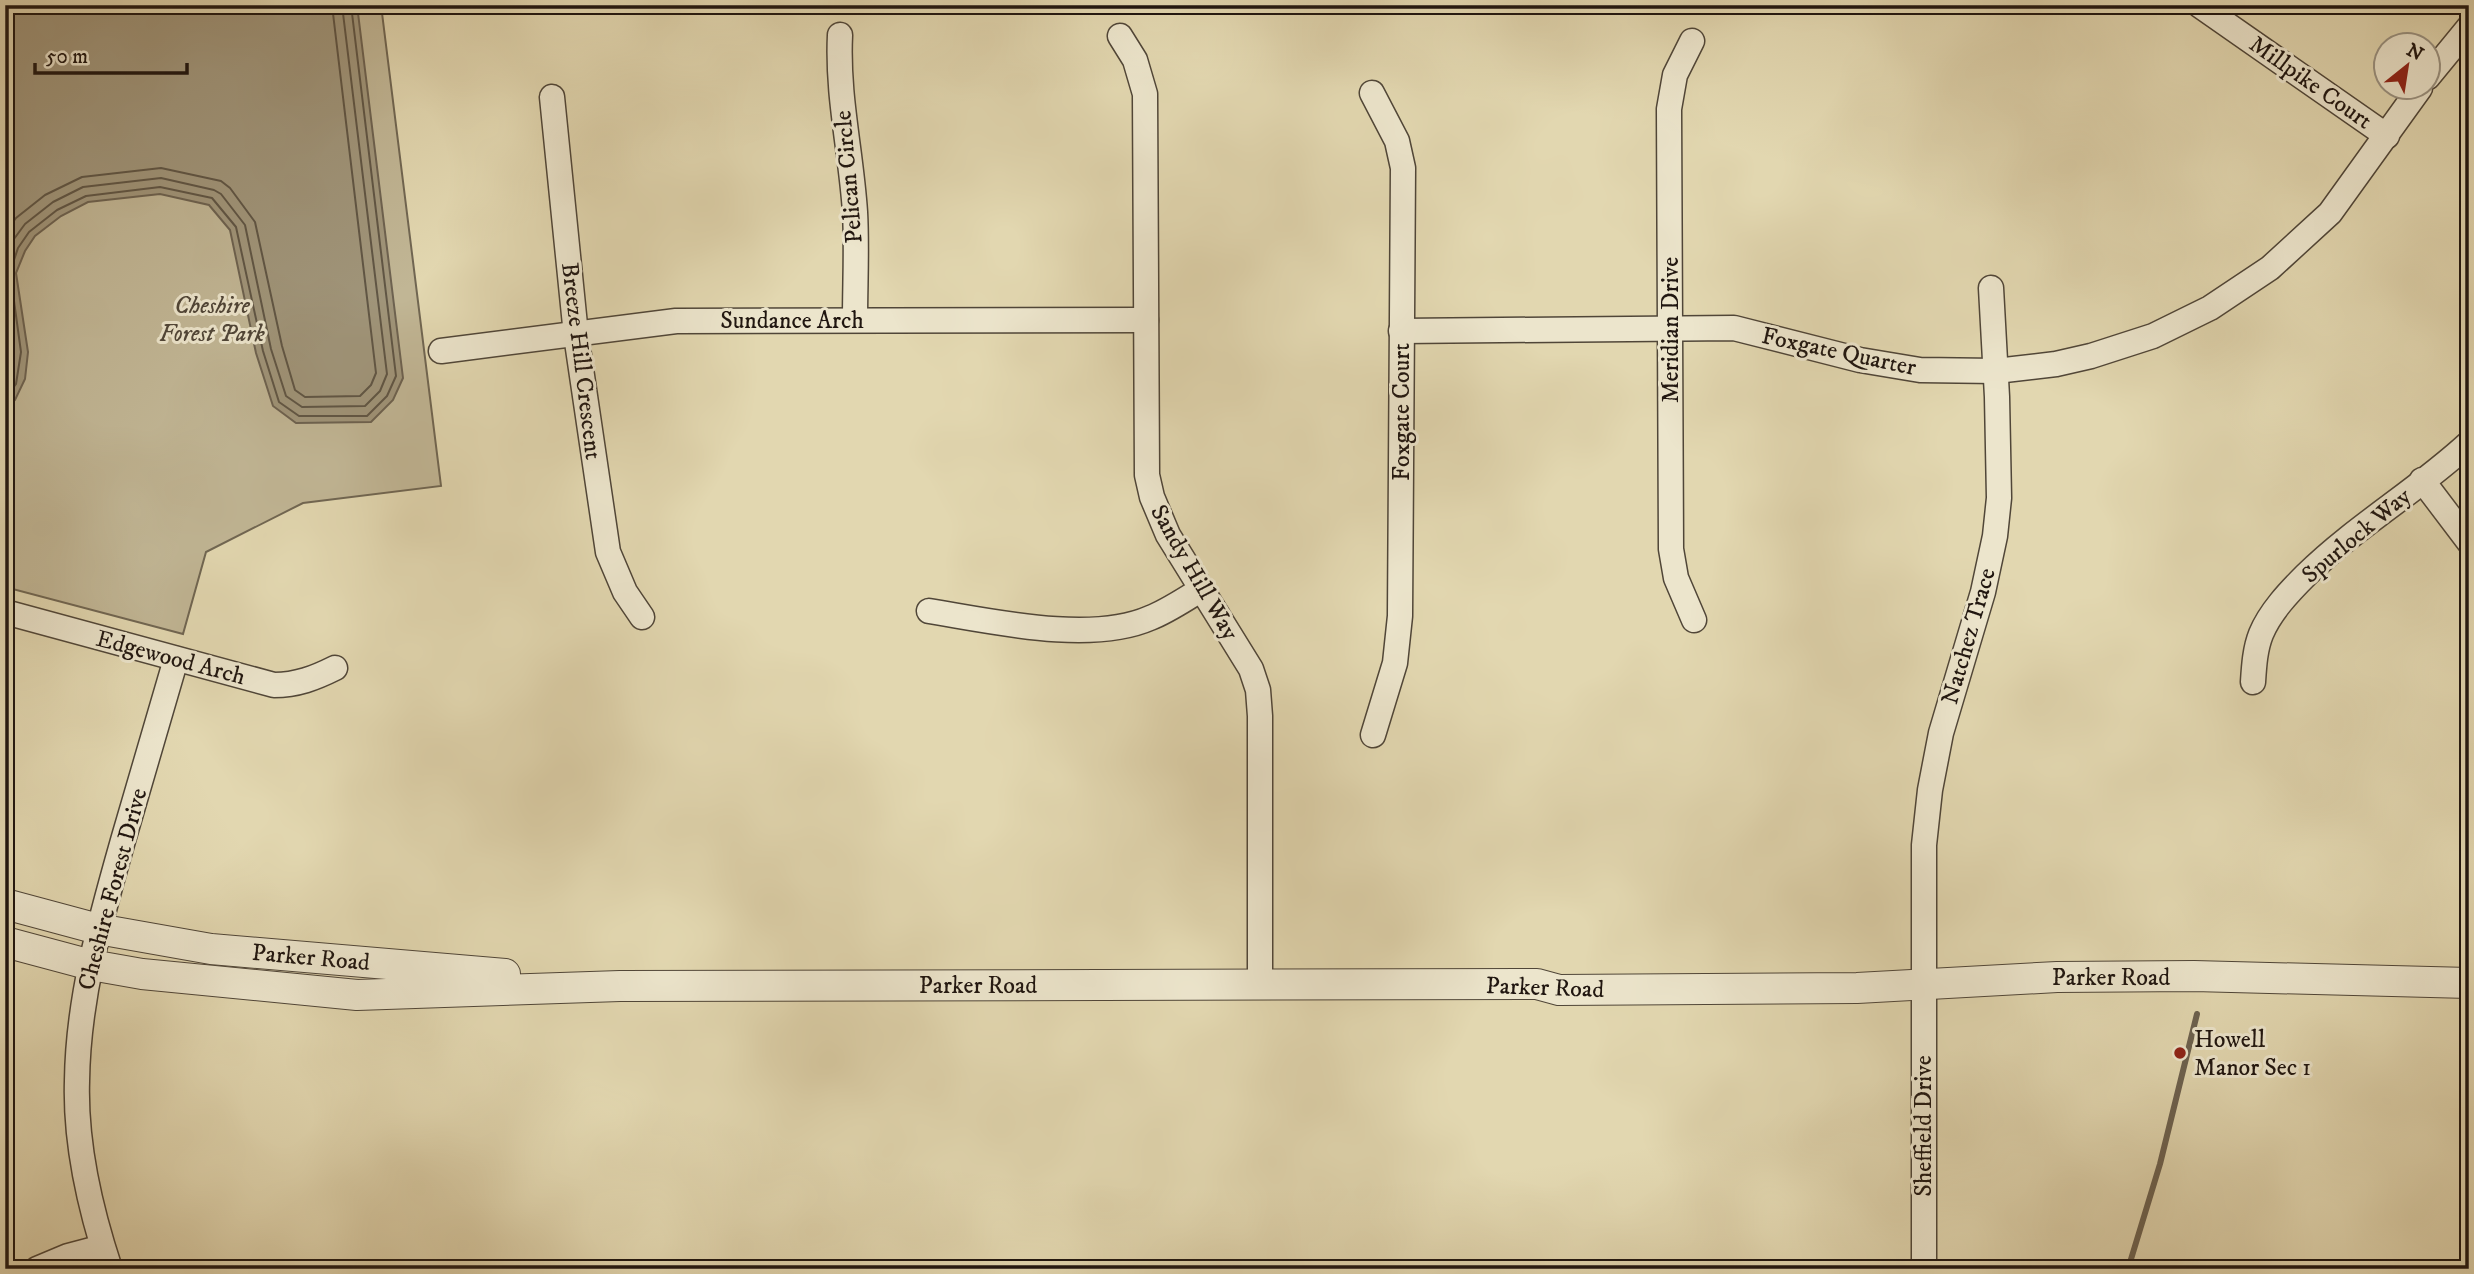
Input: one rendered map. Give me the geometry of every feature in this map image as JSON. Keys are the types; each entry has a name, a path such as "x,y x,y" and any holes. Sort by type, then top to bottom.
{"street":[{"name":"Millpike Court","path":"2199,5 2387,136"},
{"path":"2442,59 2469,27"},
{"name":"Pelican Circle","path":"840,35 840,100 855,211 855,320"},
{"name":"Sandy Hill Way","path":"1120,36 1135,60 1145,94 1147,475 1152,497 1168,535 1251,669 1258,690 1261,716 1260,984"},
{"name":"Meridian Drive","path":"1692,41 1675,75 1669,109 1671,549 1676,578 1694,620"},
{"name":"Foxgate Court","path":"1372,93 1397,141 1403,168 1400,616 1395,663 1373,735"},
{"name":"Breeze Hill Crescent","path":"552,97 576,335 608,552 625,592 642,617"},
{"name":"Foxgate Quarter","path":"1401,331 1734,328 1860,360 1908,368 1996,371 2056,364 2153,336 2210,309 2270,268 2312,231 2345,194 2410,102"},
{"name":"Natchez Trace","path":"1923,984 1924,845 1933,771 1941,733 1983,592 1995,536 1999,498 1991,288"},
{"name":"Sundance Arch","path":"440,351 676,321 1146,320"},
{"name":"Spurlock Way","path":"2253,682 2262,632 2270,617 2294,587 2335,547 2469,443"},
{"path":"2422,481 2469,542"},
{"path":"929,611 1016,625 1063,629 1105,628 1150,618 1202,589"},
{"name":"Edgewood Arch","path":"5,612 274,685 306,681 335,668"},
{"name":"Cheshire Forest Drive","path":"37,1269 68,1256 106,1258 87,1180 79,1128 77,1083 84,991 98,929 176,659"},
{"name":"Parker Road","path":"5,904 98,929 212,948 620,985"},
{"name":"Parker Road","path":"5,942 91,965 155,975 357,995 620,985 1536,984 1559,990 1857,988 2057,977 2167,976 2469,983"},
{"name":"Sheffield Drive","path":"1923,984 1924,1269"}],"green space":[{"name":"Cheshire Forest Park","path":"5,5 381,5 441,486 303,503 206,552 183,634 5,587"}],"water":[{"path":"5,5 357,5 403,378 393,400 371,422 296,423 273,406 256,353 230,230 209,205 160,194 88,202 61,216 35,236 16,273 28,352 25,379 15,400 5,409"},
{"path":"1844,1263 1853,1269 1725,1269 1751,1264"}],"waterway":[{"path":"2128,1269 2160,1164 2197,1014"}],"place":[{"name":"Howell Manor Sec 1","path":"2180,1053"}]}
